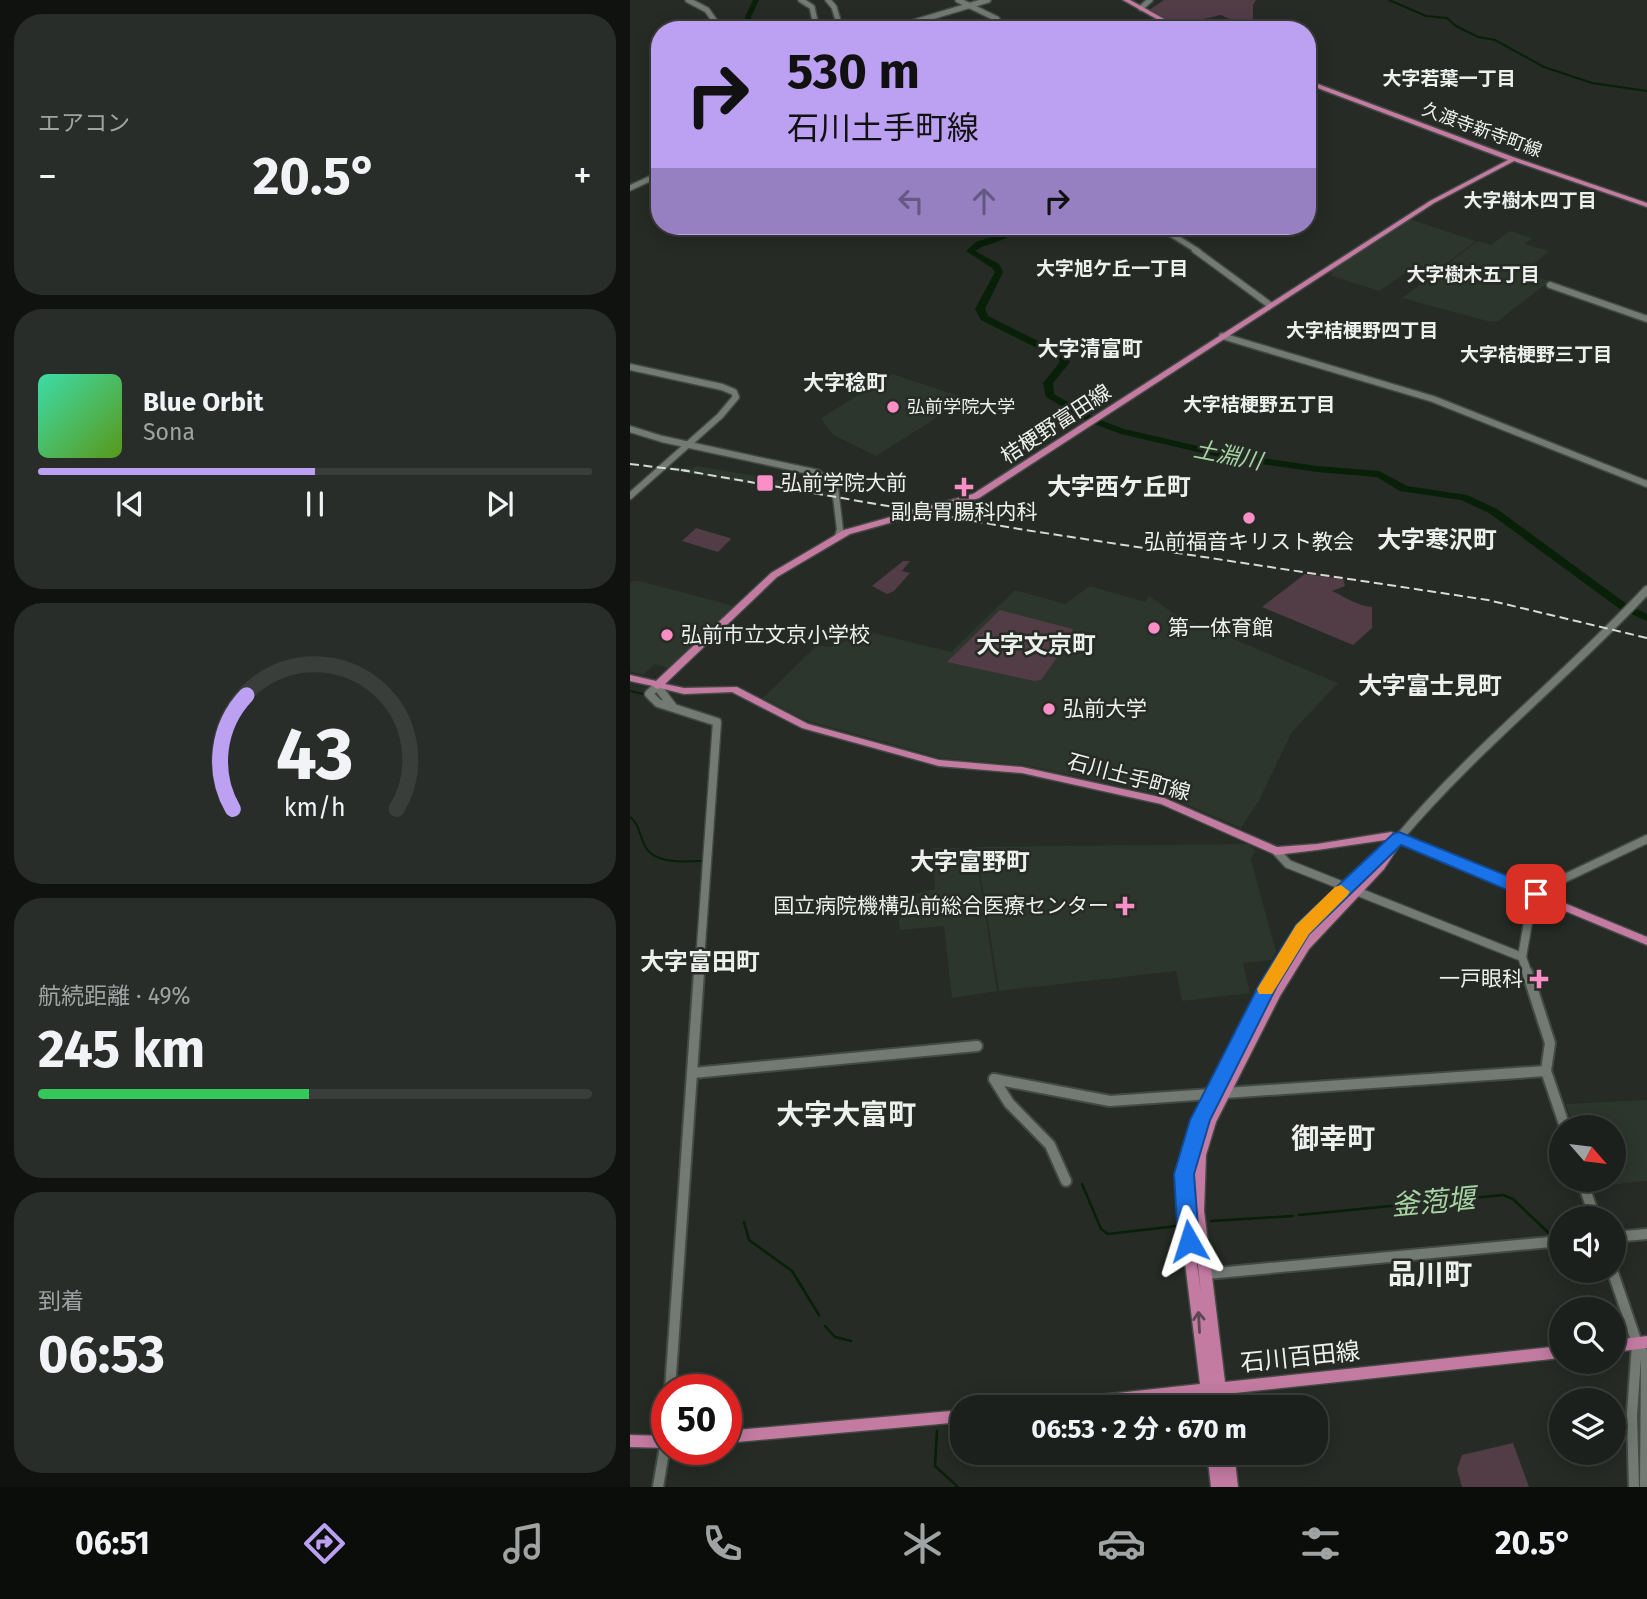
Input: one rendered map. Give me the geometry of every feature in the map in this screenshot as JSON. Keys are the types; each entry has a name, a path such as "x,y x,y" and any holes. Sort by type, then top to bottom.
{"main road":[{"path":"1126,0 1165,21"},
{"name":"久渡寺新寺町線","path":"1316,85 1647,205"},
{"name":"桔梗野富田線","path":"657,686 765,582 838,536 976,496 1432,202 1511,161 1511,158"},
{"name":"石川土手町線","path":"630,678 684,691 734,689 796,723 921,759 1022,770 1164,801 1276,851 1391,835 1647,941"},
{"path":"1216,1395 1185,1214 1184,1174 1189,1149 1212,1092 1287,952 1303,929 1392,852 1399,838"},
{"path":"1212,1395 1206,1274 1198,1211 1200,1155 1210,1122 1304,946 1351,889"},
{"name":"石川百田線","path":"1157,1395 1549,1353"},
{"path":"742,1436 950,1417"},
{"path":"630,1441 651,1440"},
{"path":"1215,1465 1218,1487"},
{"path":"1228,1465 1231,1487"}],"street":[{"path":"688,0 707,10 715,21"},
{"path":"801,0 812,7 815,21"},
{"path":"828,0 834,7 838,21"},
{"path":"957,0 998,19"},
{"path":"920,21 988,0"},
{"path":"1141,8 1150,0"},
{"path":"630,188 651,178"},
{"path":"1172,235 1270,305"},
{"path":"1550,285 1647,319"},
{"path":"1222,336 1433,399 1647,484"},
{"path":"630,367 734,392 735,401 630,496"},
{"path":"630,429 812,471 823,476 835,488 840,530 838,536"},
{"path":"1399,838 1432,799 1631,609 1647,590"},
{"path":"657,686 673,707 717,722 671,1374"},
{"path":"1561,1115 1546,1070 1550,1043 1522,957 1532,899 1536,894 1647,839"},
{"path":"1276,851 1288,864 1522,957"},
{"path":"693,1073 977,1046"},
{"path":"1066,1181 1050,1145 1009,1103 994,1079 1110,1101 1546,1070"},
{"path":"1626,1236 1647,1234"},
{"path":"1206,1274 1549,1242"},
{"path":"1617,1283 1646,1359 1644,1487"},
{"path":"1634,1487 1632,1415 1642,1343"},
{"path":"657,1487 661,1465"}],"shaded area":[{"path":"1164,0 1256,0 1253,5 1253,21 1234,21 1221,15 1195,21 1170,21 1149,10"},
{"path":"1409,219 1476,241 1436,271 1417,265 1379,291 1332,276 1331,271"},
{"path":"1510,231 1532,238 1525,244 1549,251 1524,272 1550,281 1498,321 1491,322 1402,298 1478,241 1491,245"},
{"name":"弘前学院大学","path":"892,374 959,396 933,420 876,456 833,435 821,418"},
{"name":"弘前学院大前","path":"666,466 693,469 696,466 790,482 800,487 833,493 834,498 662,469"},
{"path":"696,528 731,539 718,552 682,541"},
{"path":"903,561 910,561 902,571 910,573 894,591 887,594 872,586"},
{"path":"1305,574 1343,579 1345,586 1332,591 1372,607 1372,628 1353,645 1262,607"},
{"name":"弘前市立文京小学校","path":"639,581 734,606 669,668 654,664 643,675 630,671 630,582"},
{"name":"弘前大学","path":"1090,586 1145,602 1149,596 1176,615 1338,683 1292,732 1259,800 1241,828 1167,796 1025,765 941,758 805,720 763,698 817,645 830,647 870,632 951,652 1015,590 1065,604"},
{"path":"1000,610 1073,629 1071,638 1041,680 1034,681 947,662"},
{"name":"国立病院機構弘前総合医療センター","path":"1248,844 1255,850 1251,860 1276,952 1272,960 1243,963 1250,993 1182,1001 1176,971 999,991 976,847"},
{"path":"932,848 975,848 997,991 952,998 944,926 900,930 896,898 935,889"},
{"path":"1647,1100 1647,1181 1626,1183 1626,1115 1570,1115 1566,1104"},
{"path":"1513,1443 1529,1487 1462,1487 1457,1469 1462,1455"}],"waterway":[{"name":"土淵川","path":"750,21 748,17 756,0"},
{"path":"1389,0 1426,16 1447,18 1456,26 1478,37 1495,40 1544,67 1592,83 1647,91"},
{"name":"土淵川","path":"1006,235 979,244 970,251 996,266 999,272 980,309 984,318 1063,357 1065,362 1048,383 1049,395 1092,420 1121,431 1228,456 1317,469 1379,474 1404,489 1463,497 1493,511 1624,607 1647,618"},
{"name":"釜萢堰","path":"630,691 643,694"},
{"name":"釜萢堰","path":"630,817 638,827 645,846 655,856 670,861 701,861"},
{"name":"釜萢堰","path":"1082,1184 1101,1229 1108,1234 1177,1226"},
{"name":"釜萢堰","path":"1299,1215 1503,1195 1513,1199 1549,1233"},
{"name":"釜萢堰","path":"1211,1221 1293,1216"},
{"path":"744,1222 749,1240 792,1271 819,1315"},
{"path":"825,1326 835,1337 851,1341"},
{"path":"937,1431 935,1466 958,1487"}],"railway":[{"path":"630,464 682,470"},
{"path":"682,470 689,471"},
{"path":"682,470 1025,530 1488,600 1647,638"}],"slow traffic":[{"path":"1266,989 1303,929 1341,892"}],"place":[{"name":"弘前学院大学","path":"893,407"},
{"name":"弘前学院大前","path":"765,483"},
{"name":"副島胃腸科内科","path":"964,487"},
{"name":"弘前福音キリスト教会","path":"1249,518"},
{"name":"第一体育館","path":"1154,628"},
{"name":"弘前市立文京小学校","path":"667,635"},
{"name":"弘前大学","path":"1049,709"},
{"name":"国立病院機構弘前総合医療センター","path":"1125,906"},
{"name":"一戸眼科","path":"1539,979"}],"district":[{"name":"大字若葉一丁目","path":"1449,78"},
{"name":"大字樹木四丁目","path":"1530,200"},
{"name":"大字旭ケ丘一丁目","path":"1112,268"},
{"name":"大字樹木五丁目","path":"1473,274"},
{"name":"大字桔梗野四丁目","path":"1362,330"},
{"name":"大字清富町","path":"1090,349"},
{"name":"大字桔梗野三丁目","path":"1536,354"},
{"name":"大字稔町","path":"845,383"},
{"name":"大字桔梗野五丁目","path":"1259,404"},
{"name":"大字西ケ丘町","path":"1119,487"},
{"name":"大字寒沢町","path":"1437,540"},
{"name":"大字文京町","path":"1036,645"},
{"name":"大字富士見町","path":"1430,686"},
{"name":"大字富野町","path":"970,862"},
{"name":"大字富田町","path":"700,962"},
{"name":"大字大富町","path":"846,1114"},
{"name":"御幸町","path":"1333,1138"},
{"name":"品川町","path":"1430,1274"}],"route":[{"path":"1189,1241 1184,1174 1189,1149 1212,1092 1242,1033 1287,952 1303,929 1399,838 1536,894"}]}
